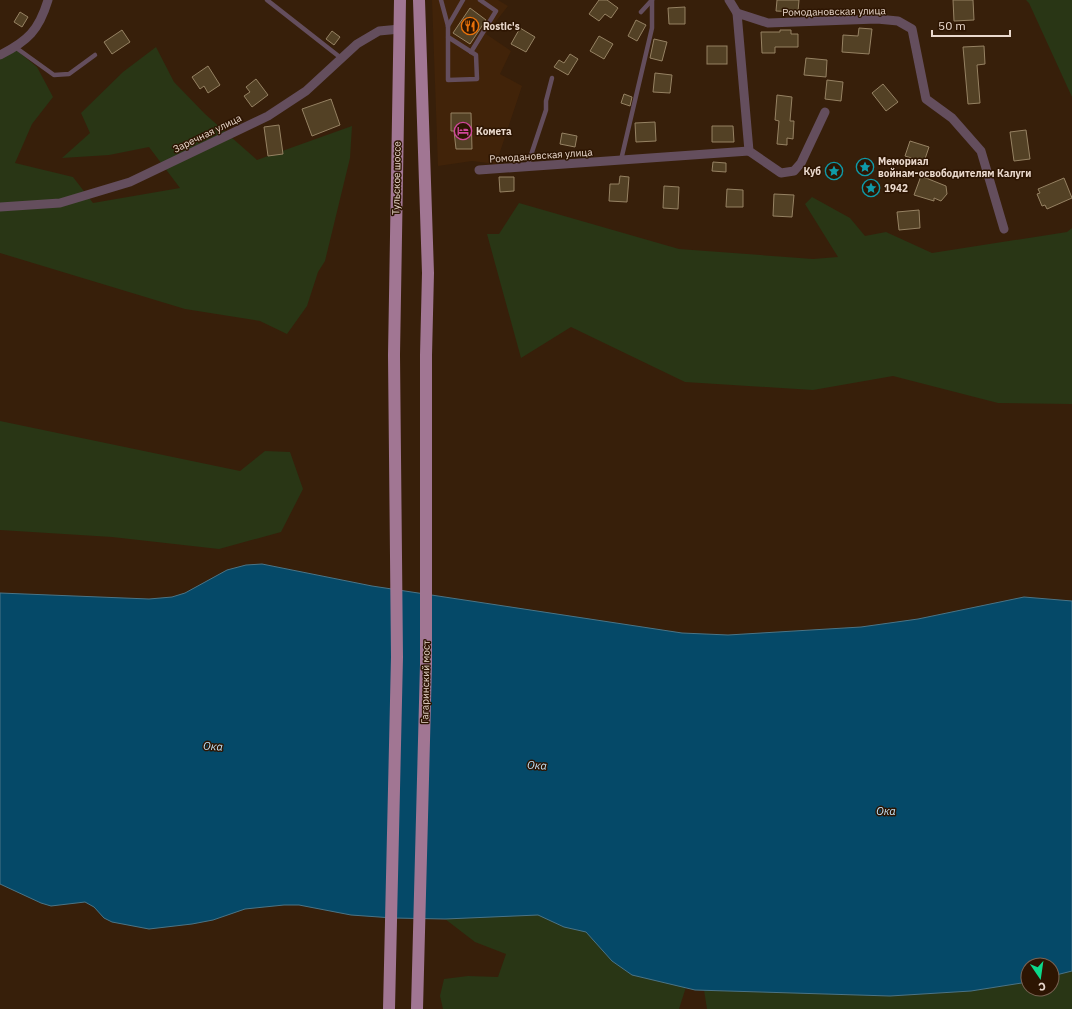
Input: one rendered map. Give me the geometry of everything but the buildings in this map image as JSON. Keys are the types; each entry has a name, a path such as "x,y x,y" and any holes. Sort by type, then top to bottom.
{"main road":[{"name":"Тульское шоссе","path":"389,1009 397,657 394,355 400,0"},
{"name":"Гагаринский мост","path":"417,1009 426,664 426,355 428,273 419,0"}],"street":[{"path":"0,55 25,41 42,18 48,0"},
{"path":"728,0 737,13 749,151 781,173 794,171 801,163 825,112"},
{"name":"Ромодановская улица","path":"737,13 768,23 877,19 898,21 912,29 926,99 952,118 981,152 1004,230"},
{"name":"Заречная улица","path":"0,207 60,203 130,182 268,116 306,91 357,44 379,31 400,29"},
{"name":"Ромодановская улица","path":"479,170 749,151"}],"lane":[{"path":"267,0 341,58"},
{"path":"441,0 448,26 448,36 448,80 477,79 476,56 448,36"},
{"path":"448,26 463,0"},
{"path":"470,52 496,11 480,0"},
{"path":"641,12 652,0"},
{"path":"621,160 652,28 652,0"},
{"path":"15,46 54,75 69,74 95,55"},
{"path":"527,167 546,110 546,102 552,78"}],"shaded area":[{"path":"432,0 498,0 508,6 486,34 511,51 500,74 522,86 496,164 472,161 438,166"}],"green space":[{"path":"1026,0 1072,0 1072,97 1029,3"},
{"path":"156,47 174,82 205,114 257,160 352,126 350,158 325,261 318,272 307,306 287,334 260,321 185,309 0,253 0,54 14,48 37,67 53,97 32,124 15,163 73,177 93,203 180,188 149,147 109,155 62,158 90,133 81,113 123,72"},
{"path":"812,197 850,218 865,236 886,232 932,253 1067,232 1072,228 1072,404 998,403 893,376 813,390 685,382 571,327 521,358 487,234 499,234 519,203 679,249 813,259 838,257 805,204"},
{"path":"0,421 240,471 265,451 290,452 303,489 281,532 219,549 112,537 0,530"},
{"path":"527,914 538,915 564,927 586,932 612,961 632,975 686,987 679,1009 443,1009 440,996 444,979 468,976 498,977 506,954 475,942 445,919"},
{"path":"1072,971 1072,1009 707,1009 704,990 890,996 971,991 1020,983 1020,997 1060,997 1060,974"}],"water":[{"name":"Ока","path":"262,564 372,586 682,633 728,635 861,627 918,619 1024,597 1072,601 1072,971 1060,974 1060,957 1020,957 1020,983 971,991 890,996 695,990 632,975 612,961 586,932 564,927 538,915 445,919 393,918 351,915 299,905 284,905 245,909 213,920 149,929 112,922 104,918 94,907 85,902 51,906 41,903 0,884 0,593 149,599 172,597 185,593 227,570 246,565"}],"place":[{"name":"Rostic's","path":"470,26"},
{"name":"Комета","path":"463,131"},
{"name":"Мемориал войнам-освободителям Калуги","path":"865,167"},
{"name":"Куб","path":"834,171"},
{"name":"1942","path":"871,188"}]}
